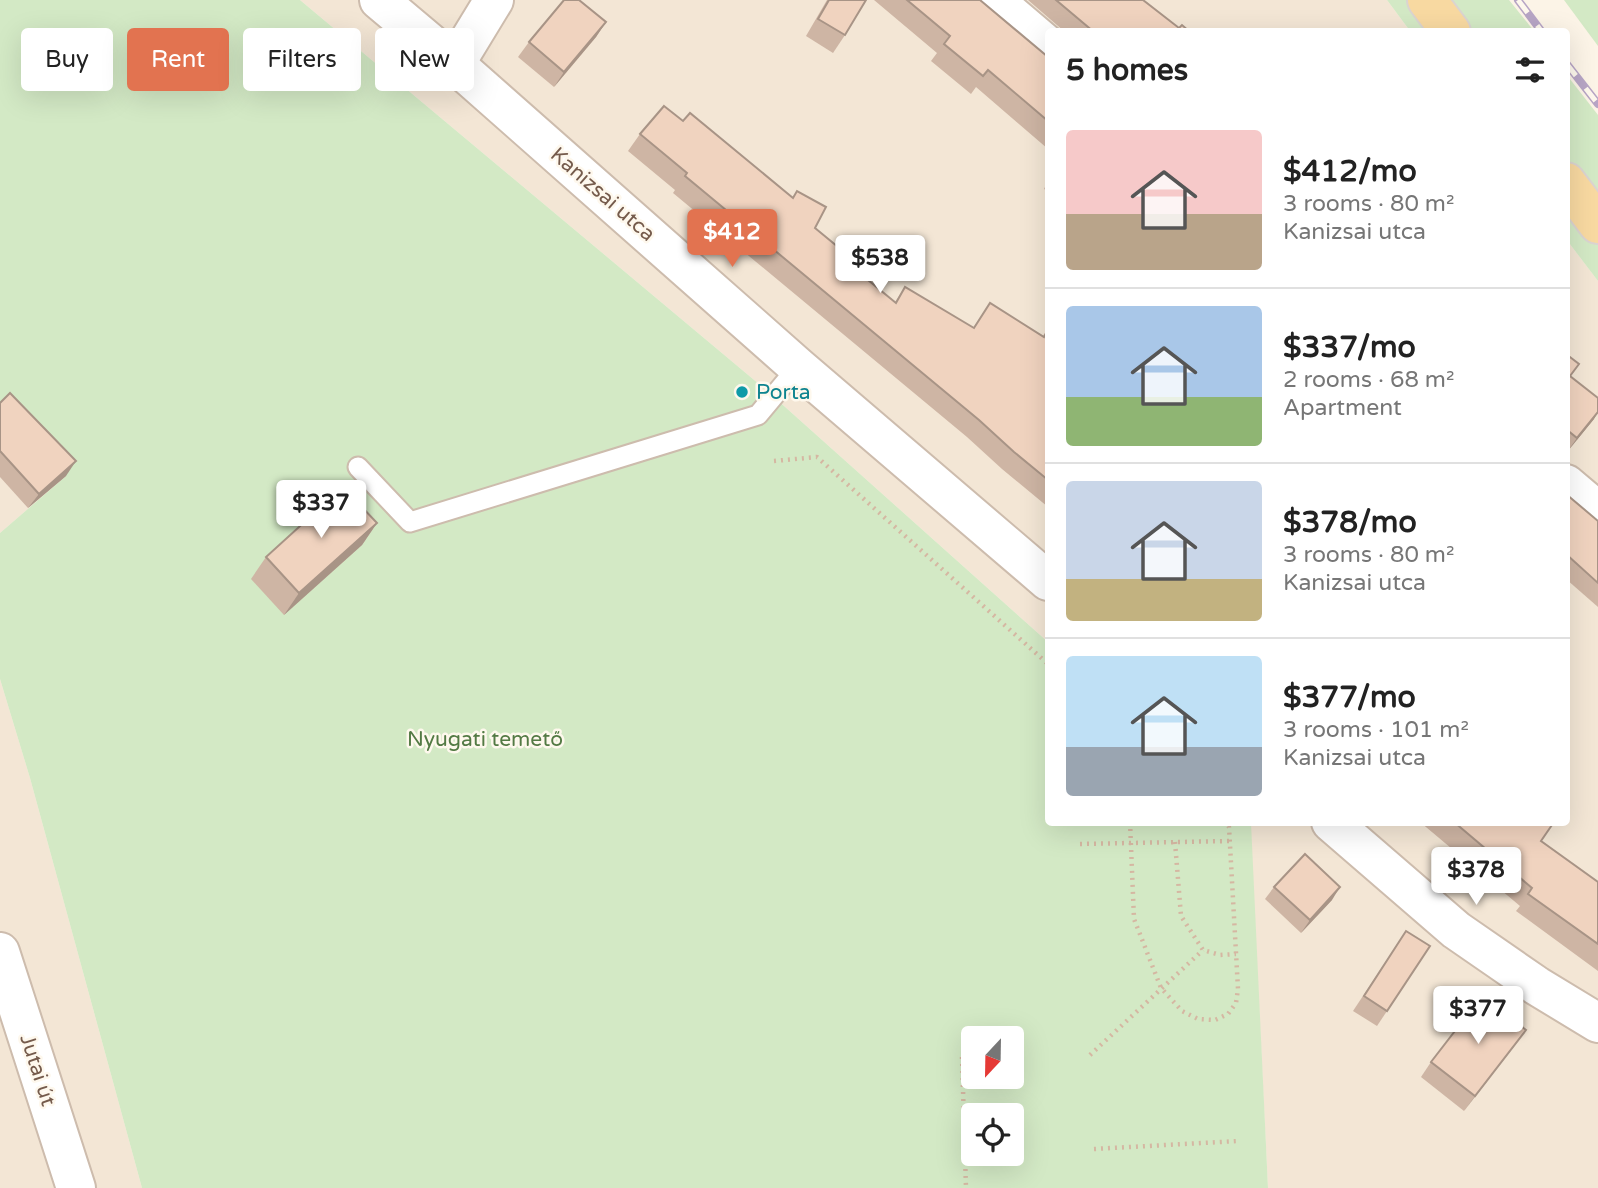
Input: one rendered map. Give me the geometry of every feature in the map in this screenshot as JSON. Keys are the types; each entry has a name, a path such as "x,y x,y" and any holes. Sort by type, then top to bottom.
{"main road":[{"path":"1426,0 1448,28"},
{"path":"1570,187 1598,224"}],"street":[{"name":"Kanizsai utca","path":"379,0 412,28"},
{"path":"474,33 494,0"},
{"path":"993,0 1045,43"},
{"name":"Kanizsai utca","path":"474,81 798,367 1045,578"},
{"path":"1570,487 1598,511"},
{"path":"1336,826 1456,930 1537,986 1598,1023"},
{"name":"Jutai út","path":"0,952 76,1188"}],"lane":[{"path":"358,467 410,522 758,415 798,367"}],"path":[{"path":"774,461 817,457 1045,661"},
{"path":"1130,826 1134,919 1161,988 1182,1010 1198,1019 1215,1020 1227,1014 1236,1003 1238,989 1229,826"},
{"path":"1080,844 1230,841"},
{"path":"1175,842 1181,916 1203,950 1220,955 1236,954"},
{"path":"1090,1055 1203,950"},
{"path":"963,1089 966,1188"},
{"path":"1094,1149 1238,1140"}],"shaded area":[{"path":"300,0 1387,0 1408,28 1045,28 1045,639 765,389 409,91 474,91 474,28 375,28 375,63 361,51 361,28 333,28"},
{"path":"1570,244 1598,281 1598,1188 1268,1188 1250,826 1570,826"},
{"path":"0,408 66,476 0,533"},
{"path":"0,679 30,778 142,1188 0,1188"}],"green space":[{"name":"Nyugati temető","path":"0,0 300,0 333,28 243,28 243,91 361,91 361,51 375,63 375,91 409,91 765,389 1045,639 1045,826 1251,826 1268,1188 142,1188 30,778 0,679 0,533 66,476 0,408"},
{"path":"1387,0 1509,0 1532,28 1408,28"},
{"path":"1564,0 1598,0 1598,46"},
{"path":"1570,79 1598,115 1598,281 1570,244"}],"building":[{"path":"564,0 579,0 606,22 564,72 529,42"},
{"path":"829,0 866,0 845,35 818,19"},
{"path":"907,0 980,0 1045,54 1045,118 988,70 983,76 944,44 950,36"},
{"path":"1056,0 1143,0 1179,28 1089,28"},
{"path":"664,106 683,121 690,113 793,198 797,191 826,207 815,228 855,261 851,266 896,303 905,287 974,328 990,303 1045,335 1045,478 685,176 687,173 640,134"},
{"path":"1570,357 1579,364 1570,376"},
{"path":"1570,376 1598,398 1598,412 1577,438 1570,432"},
{"path":"10,393 76,461 39,494 0,451 0,403"},
{"path":"343,487 377,523 299,593 266,557"},
{"path":"1570,497 1598,521 1598,583 1570,558"},
{"path":"1459,826 1551,826 1541,841 1598,882 1598,944 1528,894 1532,888"},
{"path":"1305,854 1340,887 1310,920 1274,887"},
{"path":"1406,931 1430,946 1387,1011 1364,996"},
{"path":"1482,996 1526,1030 1475,1096 1431,1062"}],"railway":[{"path":"1518,0 1539,28"},
{"path":"1570,68 1598,104"}],"place":[{"name":"Porta","path":"742,392"}]}
